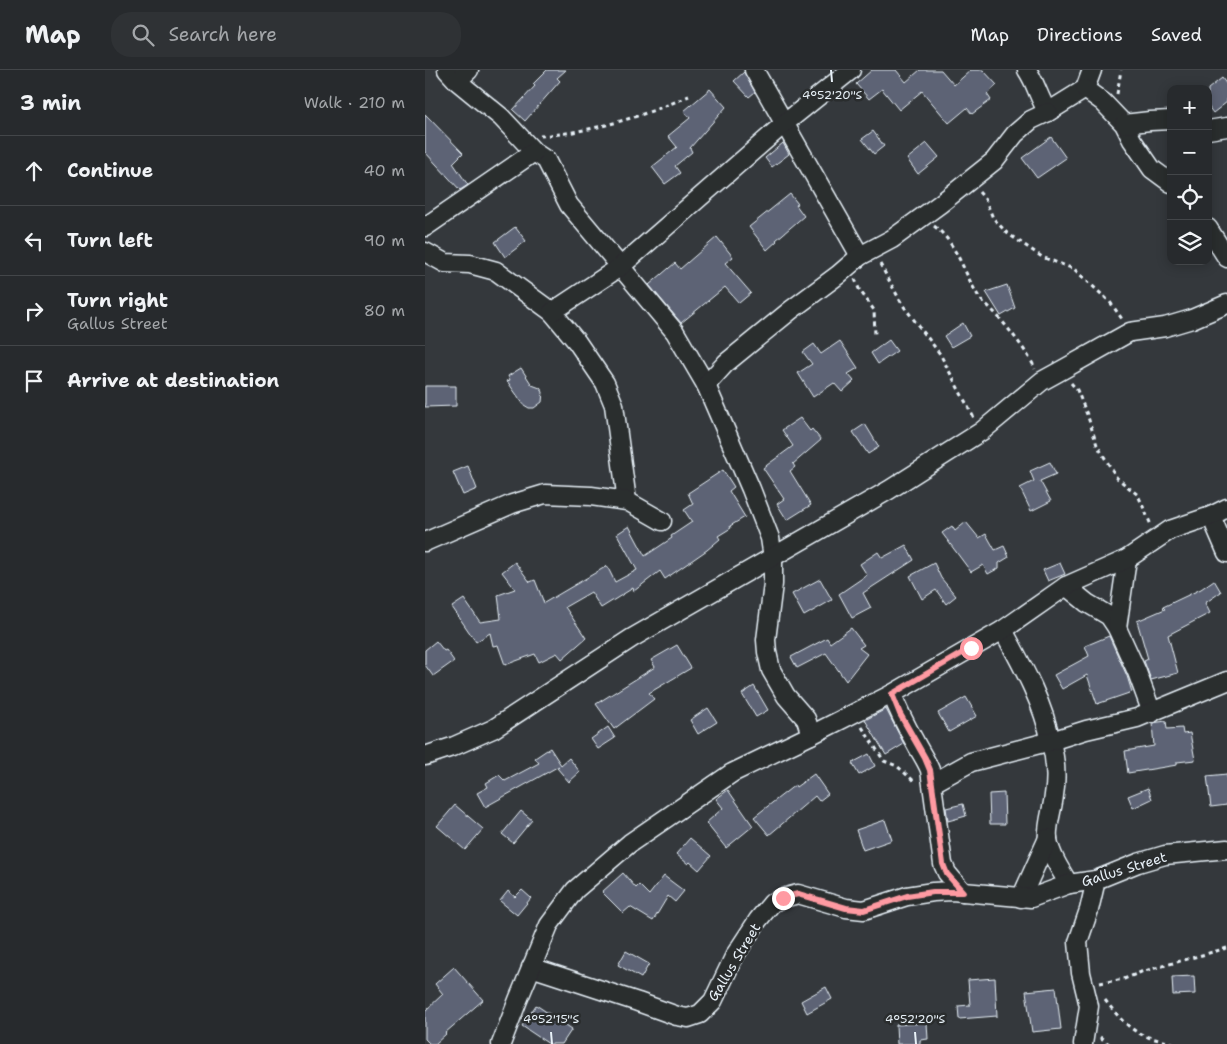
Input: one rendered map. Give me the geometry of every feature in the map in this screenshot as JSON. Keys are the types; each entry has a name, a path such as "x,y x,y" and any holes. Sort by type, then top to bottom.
{"street":[{"path":"754,70 861,257"},
{"path":"552,312 620,267 785,123 851,70"},
{"path":"1027,70 1032,77 1040,100 1047,112"},
{"path":"705,385 726,364 791,310 861,257 892,239 922,217 994,161 1015,134 1031,120 1085,89 1092,70"},
{"path":"457,74 534,152 546,160 569,205 675,332 705,385 751,489 770,538 773,558 773,584 766,640 771,670 786,696 806,719 811,735"},
{"path":"1085,89 1103,102 1124,124 1132,140 1152,169 1167,180"},
{"path":"1124,124 1167,120"},
{"path":"1212,129 1227,127"},
{"path":"425,228 534,152"},
{"path":"1212,234 1227,258"},
{"path":"425,252 445,263 470,264 496,271 552,312 577,342 605,382 614,405 627,501"},
{"path":"425,756 452,747 493,729 632,638 889,490 981,431 1039,384 1062,370 1130,332 1165,327 1192,319 1227,304"},
{"path":"425,542 512,504 545,494 591,496 627,501 662,521"},
{"path":"501,1044 549,925 575,890 630,843 732,773 892,694 1003,630 1066,586 1127,559 1170,530 1211,516 1227,508"},
{"path":"1211,516 1227,553"},
{"path":"1117,628 1127,559"},
{"path":"1066,586 1087,603 1109,616 1117,628 1137,672 1152,713"},
{"path":"1003,630 1032,688 1051,741 1055,774 1055,793 1048,838 1021,898"},
{"path":"933,784 971,762 1152,713 1227,681"},
{"path":"892,694 900,714 930,770 943,864 947,874 963,892"},
{"path":"1048,838 1052,854 1069,884"},
{"name":"Gallus Street","path":"531,968 688,1018 700,1014 713,1000 735,955 758,920 772,903 798,894 846,908 864,910 907,896 933,892 963,892 1031,898 1069,884 1096,880 1138,863 1165,855 1227,849"},
{"path":"1083,1044 1089,1006 1087,985 1078,956 1078,942 1089,910 1096,880"}],"path":[{"path":"515,132 537,136 596,129 662,108 689,96"},
{"path":"968,181 985,199 993,218 1007,233 1042,257 1074,269 1110,302 1130,332"},
{"path":"922,217 945,236 960,260 979,298 1001,320 1027,354 1039,384"},
{"path":"861,257 859,289 874,310 875,336"},
{"path":"861,257 902,304 943,359 952,380 981,431"},
{"path":"1062,370 1077,390 1097,445 1117,478 1138,495 1142,501 1157,538"},
{"path":"853,714 884,761 897,766 907,774 936,804"},
{"path":"1087,985 1124,979 1141,972 1227,948"},
{"path":"1087,985 1131,1029 1151,1038 1175,1044"}],"building":[{"path":"547,70 566,70 557,78 560,81 525,121 513,110 535,86 533,84"},
{"path":"872,70 896,70 906,82 920,70 941,70 954,85 971,70 983,70 997,85 987,94 991,100 972,114 967,108 949,123 922,91 899,110 882,89 869,99 856,84"},
{"path":"744,72 755,92 749,97 734,81"},
{"path":"1222,78 1227,85 1227,102 1213,113 1212,112 1212,86"},
{"path":"710,89 726,107 690,148 692,152 675,166 680,173 665,184 652,167 677,147 668,136 690,118 684,111"},
{"path":"425,114 463,153 453,163 468,185 460,190 425,152"},
{"path":"873,131 884,146 874,154 862,139"},
{"path":"1051,137 1066,158 1037,178 1022,158"},
{"path":"783,143 789,154 772,167 765,158"},
{"path":"927,143 939,157 918,174 907,159"},
{"path":"790,194 804,216 767,250 749,227"},
{"path":"515,227 526,241 505,257 495,242"},
{"path":"717,237 733,257 725,263 751,293 739,303 725,287 681,323 649,285 675,263 680,269"},
{"path":"1007,285 1015,308 1001,316 986,292"},
{"path":"963,323 970,336 951,347 944,336"},
{"path":"889,340 897,351 878,364 871,353"},
{"path":"840,341 858,368 848,374 854,381 842,392 834,383 813,397 798,373 812,364 803,352 814,344 821,354"},
{"path":"521,368 532,385 540,388 543,392 542,402 534,408 524,405 507,381 510,380 508,376"},
{"path":"425,386 456,386 456,406 425,407"},
{"path":"800,418 810,431 812,429 821,440 793,464 795,467 790,471 811,505 787,520 777,504 784,499 763,468 793,446 782,430"},
{"path":"865,424 879,447 868,454 853,432"},
{"path":"1050,462 1056,474 1040,481 1051,501 1031,511 1020,488 1034,481 1030,471"},
{"path":"468,466 477,489 463,495 453,472"},
{"path":"723,470 734,487 729,491 745,517 718,536 720,539 707,550 665,579 660,571 634,591 633,588 601,608 591,592 565,607 586,638 562,659 557,653 539,662 535,654 505,665 498,645 493,646 490,633 476,642 452,607 464,599 480,622 501,619 498,595 515,589 502,572 515,562 530,582 535,580 544,603 607,566 615,582 637,570 617,534 629,526 645,556 692,522 684,510 693,504 688,493"},
{"path":"966,522 979,538 986,534 995,550 1004,546 1009,557 999,563 999,568 988,574 983,565 971,572 942,533 952,526 955,531"},
{"path":"906,545 914,560 863,593 871,608 852,618 839,594 867,575 860,564 878,552 882,558"},
{"path":"934,563 941,578 956,596 946,604 936,590 922,599 910,576"},
{"path":"1060,563 1065,574 1048,581 1043,570"},
{"path":"820,579 832,600 804,616 792,594"},
{"path":"1214,580 1221,592 1205,603 1210,613 1168,635 1178,673 1151,680 1144,661 1148,659 1137,621 1165,609 1163,607 1201,589"},
{"path":"851,628 864,645 859,648 867,654 846,681 826,653 797,668 791,657 827,638 830,643"},
{"path":"1109,636 1132,692 1097,704 1087,675 1062,689 1054,675 1089,656 1085,646"},
{"path":"436,641 454,661 433,676 425,665 425,650"},
{"path":"677,645 691,668 649,693 654,699 614,729 596,704 655,667 651,660"},
{"path":"754,686 768,710 756,717 742,694"},
{"path":"966,697 977,716 949,732 938,713"},
{"path":"708,708 717,722 698,734 690,720"},
{"path":"886,709 904,744 886,755 865,720"},
{"path":"1166,721 1167,729 1182,728 1183,734 1190,733 1195,760 1128,773 1125,751 1154,746 1152,723"},
{"path":"608,727 615,738 598,749 591,739"},
{"path":"550,748 561,765 569,758 580,772 569,782 557,768 559,766 485,807 477,793 488,787 486,783 499,775 505,781 539,763 535,758"},
{"path":"869,754 875,766 859,775 852,763"},
{"path":"814,774 828,794 819,801 815,796 769,835 754,817 795,785 796,787"},
{"path":"1227,774 1227,805 1211,807 1207,776"},
{"path":"1148,788 1152,799 1133,808 1128,796"},
{"path":"728,790 753,826 726,848 706,823 723,808 716,799"},
{"path":"1004,793 1005,824 990,824 989,794"},
{"path":"963,804 966,816 948,821 946,808"},
{"path":"455,805 483,829 465,850 437,826"},
{"path":"521,811 532,820 513,843 502,834"},
{"path":"885,820 892,840 863,850 856,830"},
{"path":"690,838 711,856 699,870 676,854"},
{"path":"623,873 636,888 639,885 649,895 664,876 684,891 675,902 668,896 653,921 630,907 623,913 602,892"},
{"path":"522,890 531,898 517,915 500,901 508,891 515,897"},
{"path":"626,951 649,964 641,978 618,965"},
{"path":"454,967 483,1000 435,1044 430,1044 425,1039 425,1011 443,994 435,984"},
{"path":"1194,976 1195,994 1173,995 1172,977"},
{"path":"995,978 997,1016 959,1019 958,1006 970,1005 968,980"},
{"path":"826,987 832,999 807,1013 801,1001"},
{"path":"1056,988 1061,1029 1032,1032 1026,991"},
{"path":"536,1005 572,1029 562,1044 549,1044 522,1026"},
{"path":"927,1023 928,1039 920,1040 920,1044 897,1044 896,1025"}],"route":[{"path":"783,898 798,894 846,908 864,910 907,896 933,892 963,892 947,874 943,864 930,770 900,714 892,694 971,648"}]}
